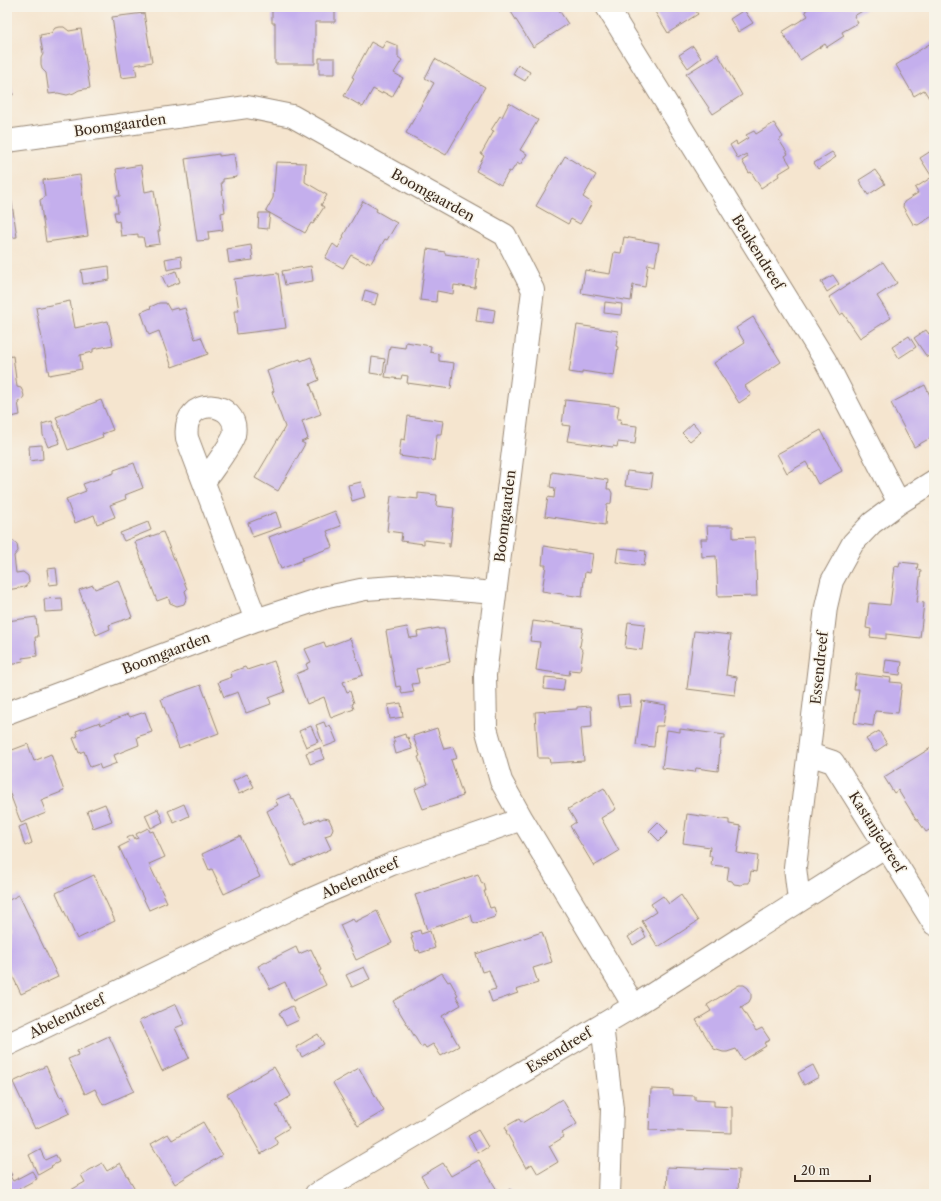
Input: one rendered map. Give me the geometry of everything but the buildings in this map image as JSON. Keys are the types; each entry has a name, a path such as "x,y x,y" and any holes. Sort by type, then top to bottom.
{"street":[{"name":"Beukendreef","path":"607,7 825,360 899,503"},
{"name":"Boomgaarden","path":"7,141 247,107 292,116 505,235 533,290 485,675 486,728 501,781 522,819"},
{"name":"Essendreef","path":"798,901 795,867 826,607 832,581 853,544 872,523 899,503 934,481"},
{"path":"204,482 256,620"},
{"name":"Boomgaarden","path":"7,713 256,620 323,598 365,589 410,586 495,593"},
{"name":"Kastanjedreef","path":"809,754 833,762 934,924"},
{"path":"522,819 634,1006"},
{"name":"Abelendreef","path":"7,1045 309,900 392,864 522,819"},
{"name":"Essendreef","path":"316,1194 634,1006 886,846"},
{"path":"602,1025 612,1109 609,1194"}]}
